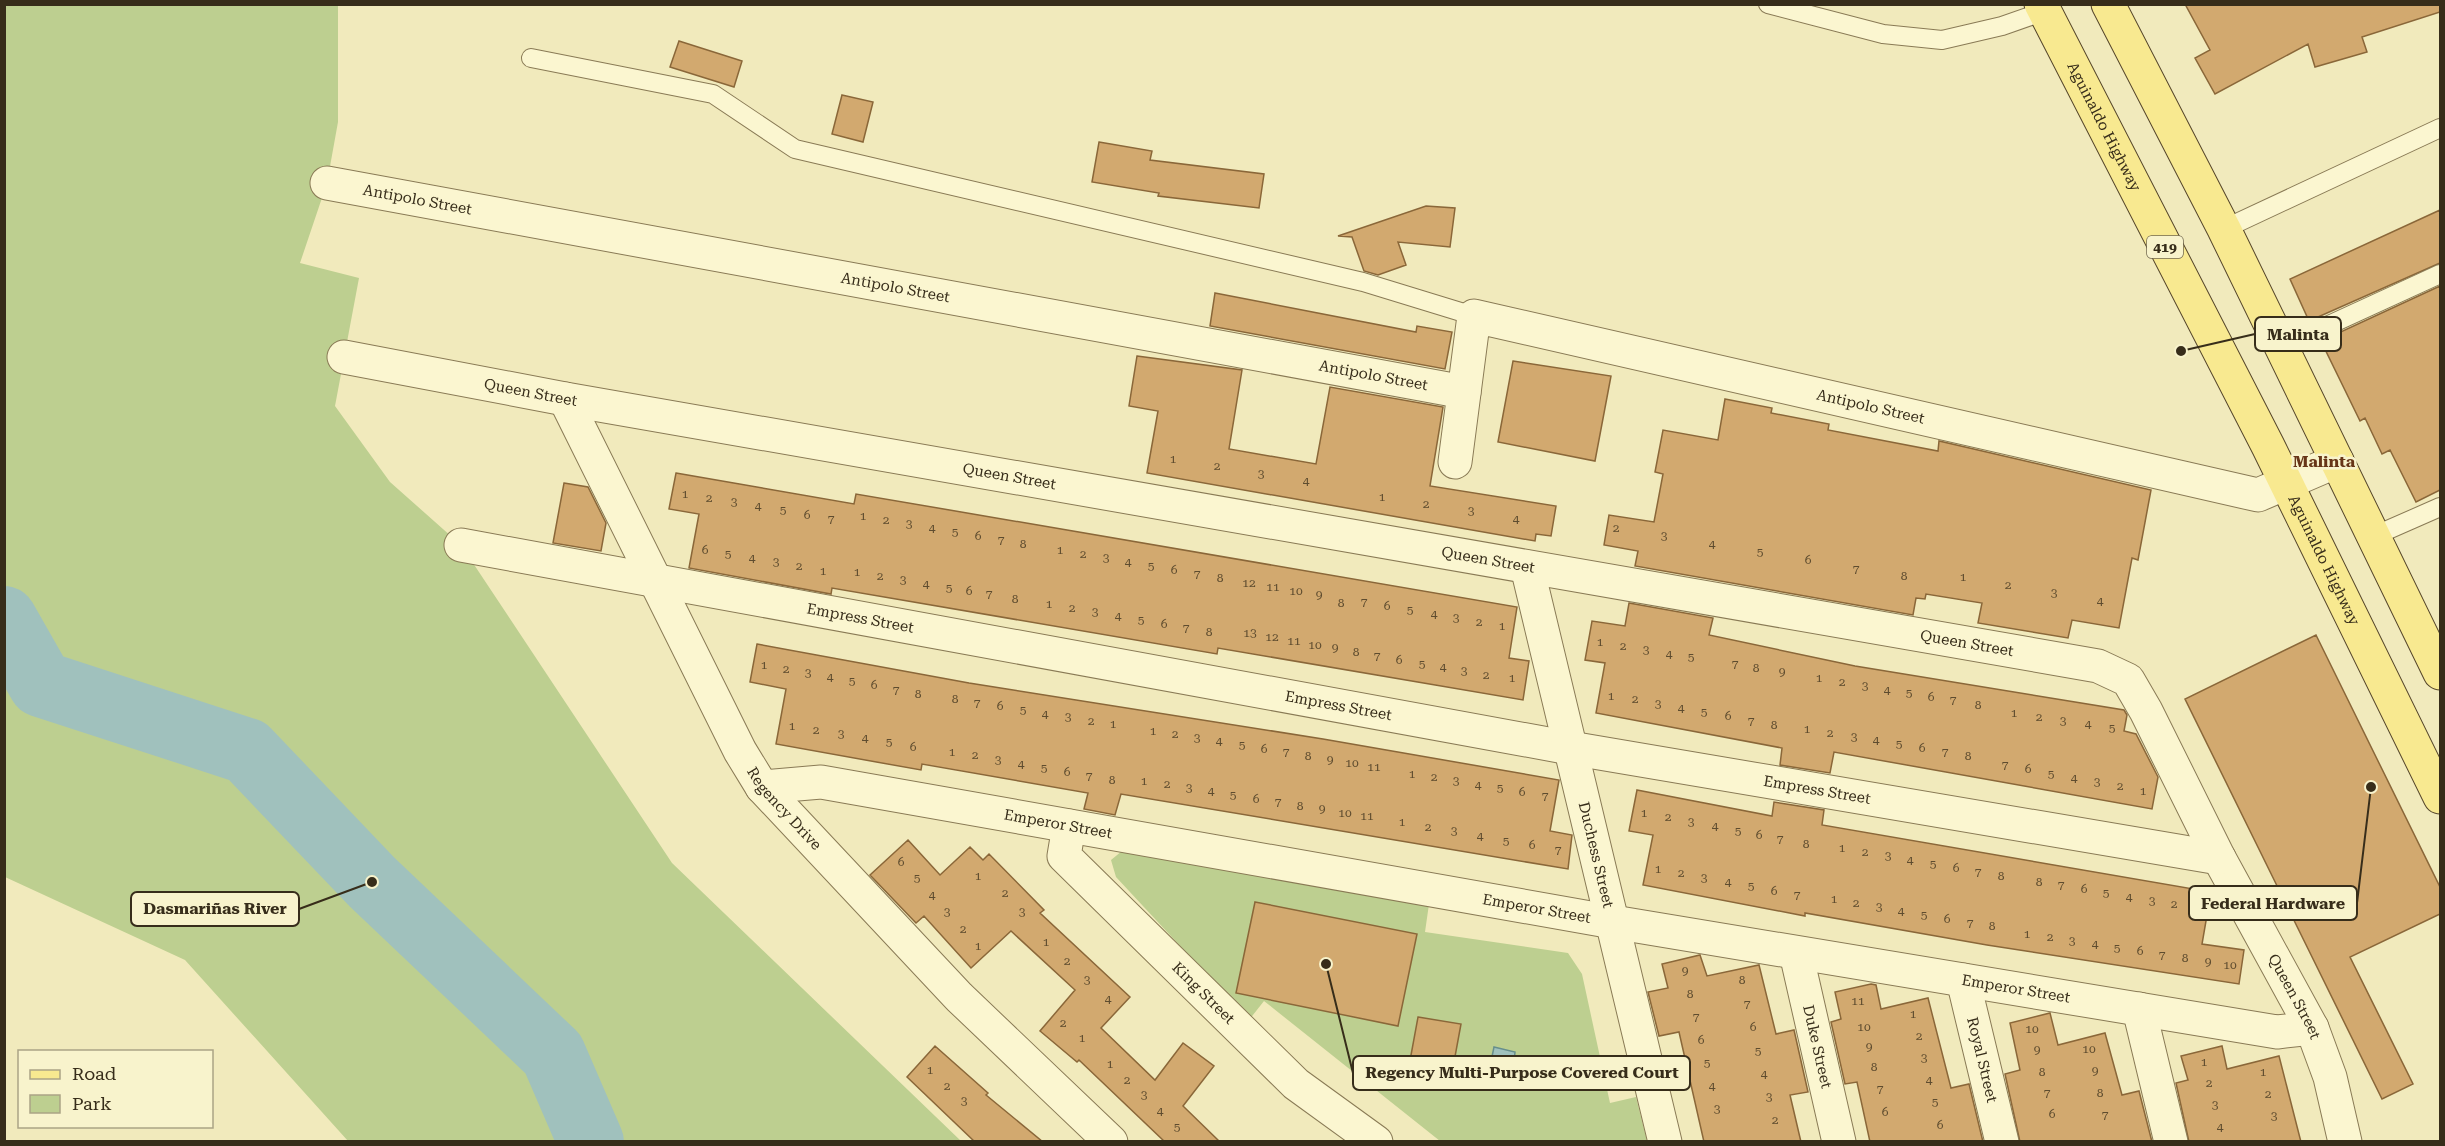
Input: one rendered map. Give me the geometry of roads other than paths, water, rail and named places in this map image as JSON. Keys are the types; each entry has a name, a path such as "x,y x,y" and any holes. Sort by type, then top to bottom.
{"main road":[{"path":"2108,4 2224,229 2440,673"},
{"name":"Aguinaldo Highway","path":"2049,7 2440,797"}],"street":[{"name":"Antipolo Street","path":"327,183 1464,392"},
{"name":"Antipolo Street","path":"1473,316 2258,495 2337,461"},
{"path":"1455,462 1473,316"},
{"name":"Queen Street","path":"344,357 565,399 2098,666 2128,680 2146,711 2219,858 2312,1028 2330,1077 2345,1142"},
{"name":"Regency Drive","path":"565,399 740,751 762,787 959,997 1111,1142"},
{"name":"Empress Street","path":"461,545 1570,748 2219,858"},
{"name":"Duchess Street","path":"1527,567 1665,1142"},
{"name":"Emperor Street","path":"762,787 821,782 1613,922 2277,1032 2312,1028"},
{"name":"King Street","path":"1070,826 1064,856 1296,1084 1376,1142"},
{"name":"Duke Street","path":"1796,952 1839,1142"},
{"name":"Royal Street","path":"1963,980 2002,1142"},
{"path":"2139,1009 2171,1142"}],"lane":[{"path":"1768,4 1883,34 1942,40 2002,26 2049,7"},
{"path":"531,58 713,94 795,149 1363,282 1473,316"},
{"path":"2224,229 2440,128"},
{"path":"2282,347 2440,274"},
{"path":"2374,536 2440,507"}],"water":[{"path":"1494,1047 1515,1052 1514,1062 1554,1070 1550,1089 1488,1076"}],"waterway":[{"path":"4,619 41,684 247,751 372,882 553,1054 591,1142"}],"place":[{"name":"Malinta","path":"2181,351"},
{"name":"Federal Hardware","path":"2371,787"},
{"name":"Dasmariñas River","path":"372,882"},
{"name":"Regency Multi-Purpose Covered Court","path":"1326,964"}],"district":[{"name":"Malinta","path":"2324,461"}]}
